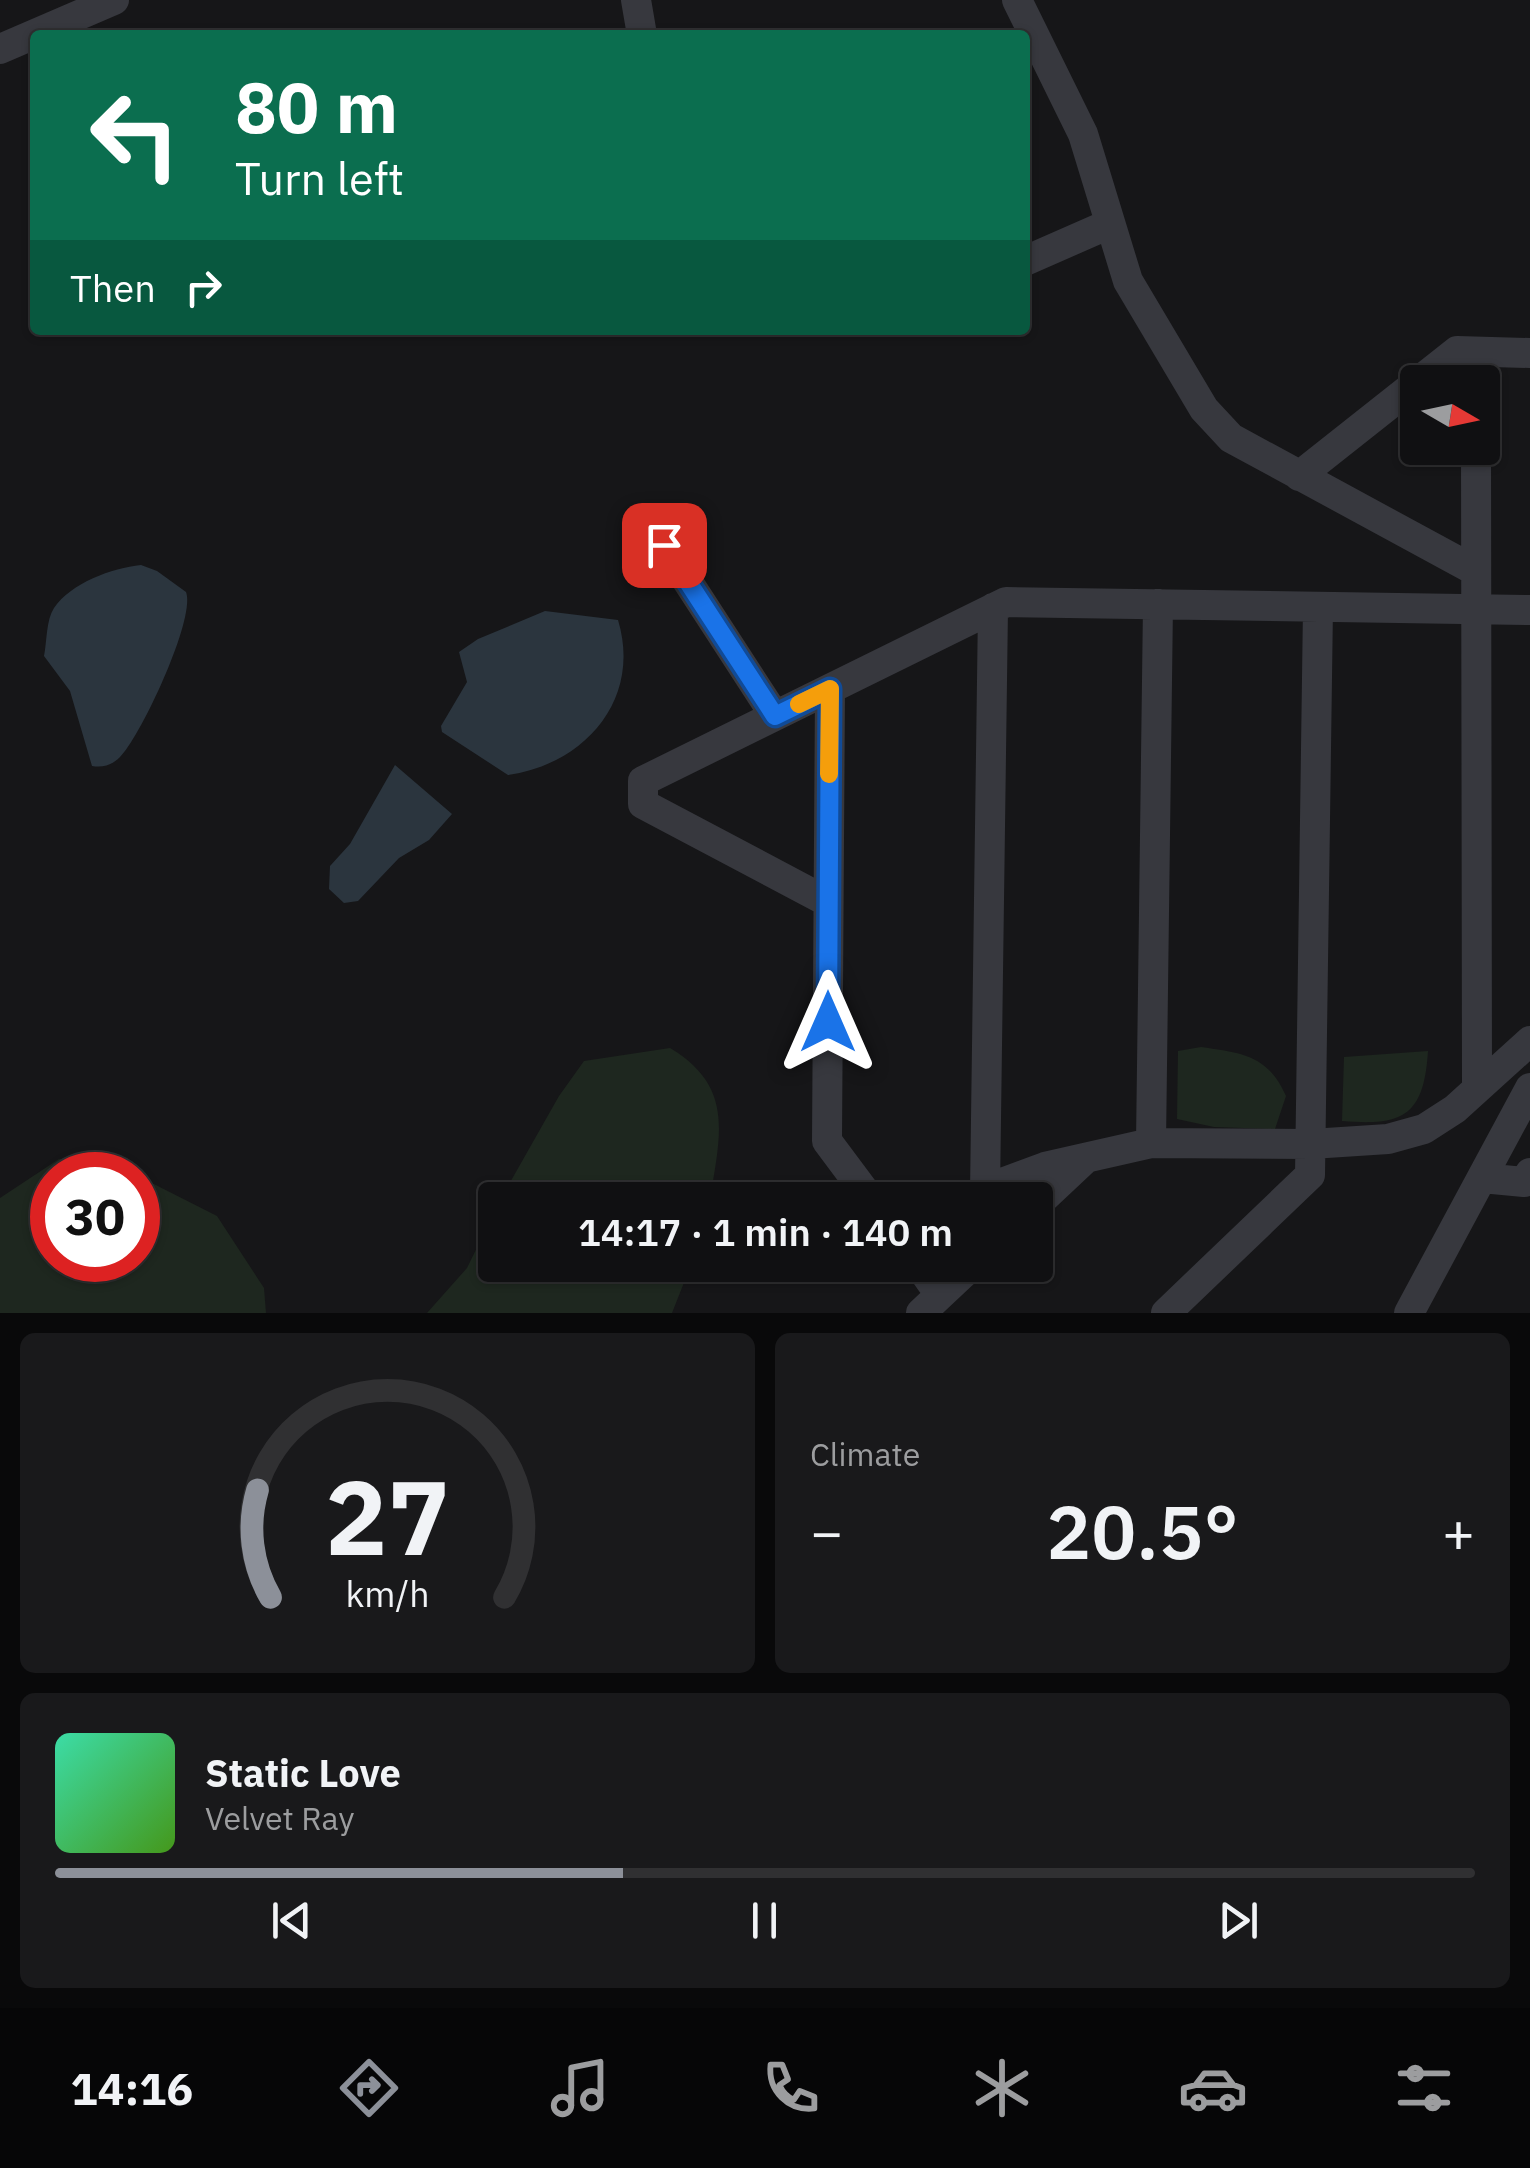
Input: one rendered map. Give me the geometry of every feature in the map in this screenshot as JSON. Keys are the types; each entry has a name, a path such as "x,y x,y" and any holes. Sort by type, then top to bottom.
{"street":[{"path":"43,30 114,0"},
{"path":"636,0 641,30"},
{"path":"1017,0 1083,134 1128,280 1204,409 1230,438 1476,571"},
{"path":"0,48 30,35"},
{"path":"1030,259 1108,225"},
{"path":"1299,476 1457,351 1530,353"},
{"path":"1476,352 1476,365"},
{"path":"1476,465 1477,1085"},
{"path":"664,545 775,716"},
{"path":"828,902 643,804 643,780 1006,602 1530,610"},
{"path":"1151,1143 1158,604"},
{"path":"1166,1313 1310,1176 1318,607"},
{"path":"981,1182 993,608"},
{"path":"830,689 827,1141 857,1182"},
{"path":"1017,1182 1090,1154 1151,1143 1311,1144 1388,1139 1424,1130 1455,1110 1477,1085 1530,1041"},
{"path":"1409,1313 1530,1088"},
{"path":"1053,1189 1090,1154"},
{"path":"1482,1178 1528,1180"},
{"path":"931,1304 954,1282"}],"shaded area":[{"path":"141,565 157,571 186,592 183,626 165,676 129,745 114,762 92,766 70,691 44,656 49,619 61,599 81,584 105,573"},
{"path":"545,611 618,620 622,676 601,723 583,742 536,768 508,775 442,732 441,726 467,682 459,652 478,639"},
{"path":"395,765 452,814 429,840 399,858 358,901 344,903 329,889 330,866 350,844"},
{"path":"1201,1047 1241,1054 1271,1072 1286,1096 1275,1129 1214,1127 1177,1119 1178,1051"},
{"path":"670,1048 691,1063 714,1096 718,1114 713,1182 510,1182 559,1096 584,1061"},
{"path":"1428,1051 1421,1090 1406,1113 1380,1121 1342,1121 1344,1057"},
{"path":"30,1178 30,1282 160,1282 160,1187 217,1216 264,1288 266,1313 0,1313 0,1198"},
{"path":"478,1246 478,1282 684,1282 672,1313 427,1313 467,1268"}],"slow traffic":[{"path":"799,704 830,689 829,774"}],"route":[{"path":"664,545 775,716 830,689 828,1022"}]}
